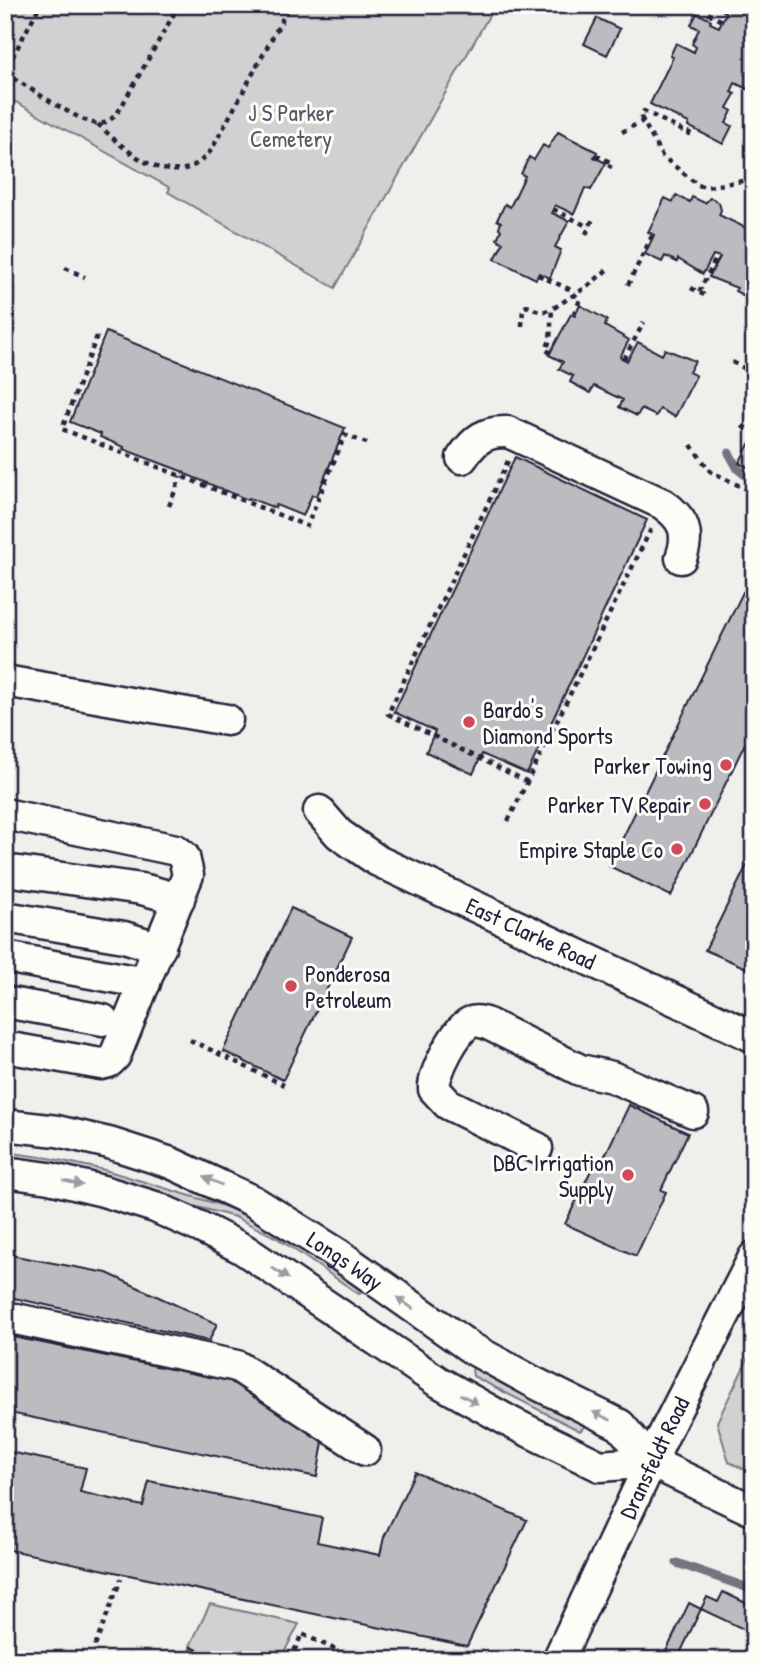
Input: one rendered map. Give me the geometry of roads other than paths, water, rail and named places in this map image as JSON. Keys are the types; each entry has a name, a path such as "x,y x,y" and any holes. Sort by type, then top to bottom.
{"street":[{"path":"462,458 473,442 483,435 494,431 508,432 663,504 674,512 685,529 686,539 681,558"},
{"path":"5,681 227,720"},
{"name":"East Clarke Road","path":"319,811 339,834 378,861 754,1037"},
{"path":"5,814 176,850 184,856 188,875 115,1056 101,1064 5,1046"},
{"path":"5,870 142,889 179,900"},
{"path":"5,917 124,937 160,948"},
{"path":"5,957 145,983"},
{"path":"5,1002 103,1020"},
{"path":"537,1148 448,1104 434,1089 433,1080 456,1036 470,1022 488,1024 580,1070 612,1077 693,1112"},
{"name":"Longs Way","path":"5,1125 58,1132 109,1143 171,1163 253,1201 338,1254 471,1348 620,1425 651,1462 754,1511"},
{"name":"Longs Way","path":"5,1172 49,1178 103,1191 155,1207 200,1227 243,1249 437,1381 512,1423 600,1466 651,1462"},
{"name":"Dransfeldt Road","path":"558,1660 651,1462 754,1257"},
{"path":"5,1321 16,1319 237,1366 365,1450"}],"waterway":[{"path":"729,453 738,469 754,482"},
{"path":"677,1563 754,1590"}],"place":[{"name":"Bardo's Diamond Sports","path":"469,722"},
{"name":"Parker Towing","path":"726,765"},
{"name":"Parker TV Repair","path":"705,804"},
{"name":"Empire Staple Co","path":"677,849"},
{"name":"Ponderosa Petroleum","path":"291,986"},
{"name":"DBC Irrigation Supply","path":"628,1175"}],"park label":[{"name":"J S Parker Cemetery","path":"291,125"}]}
